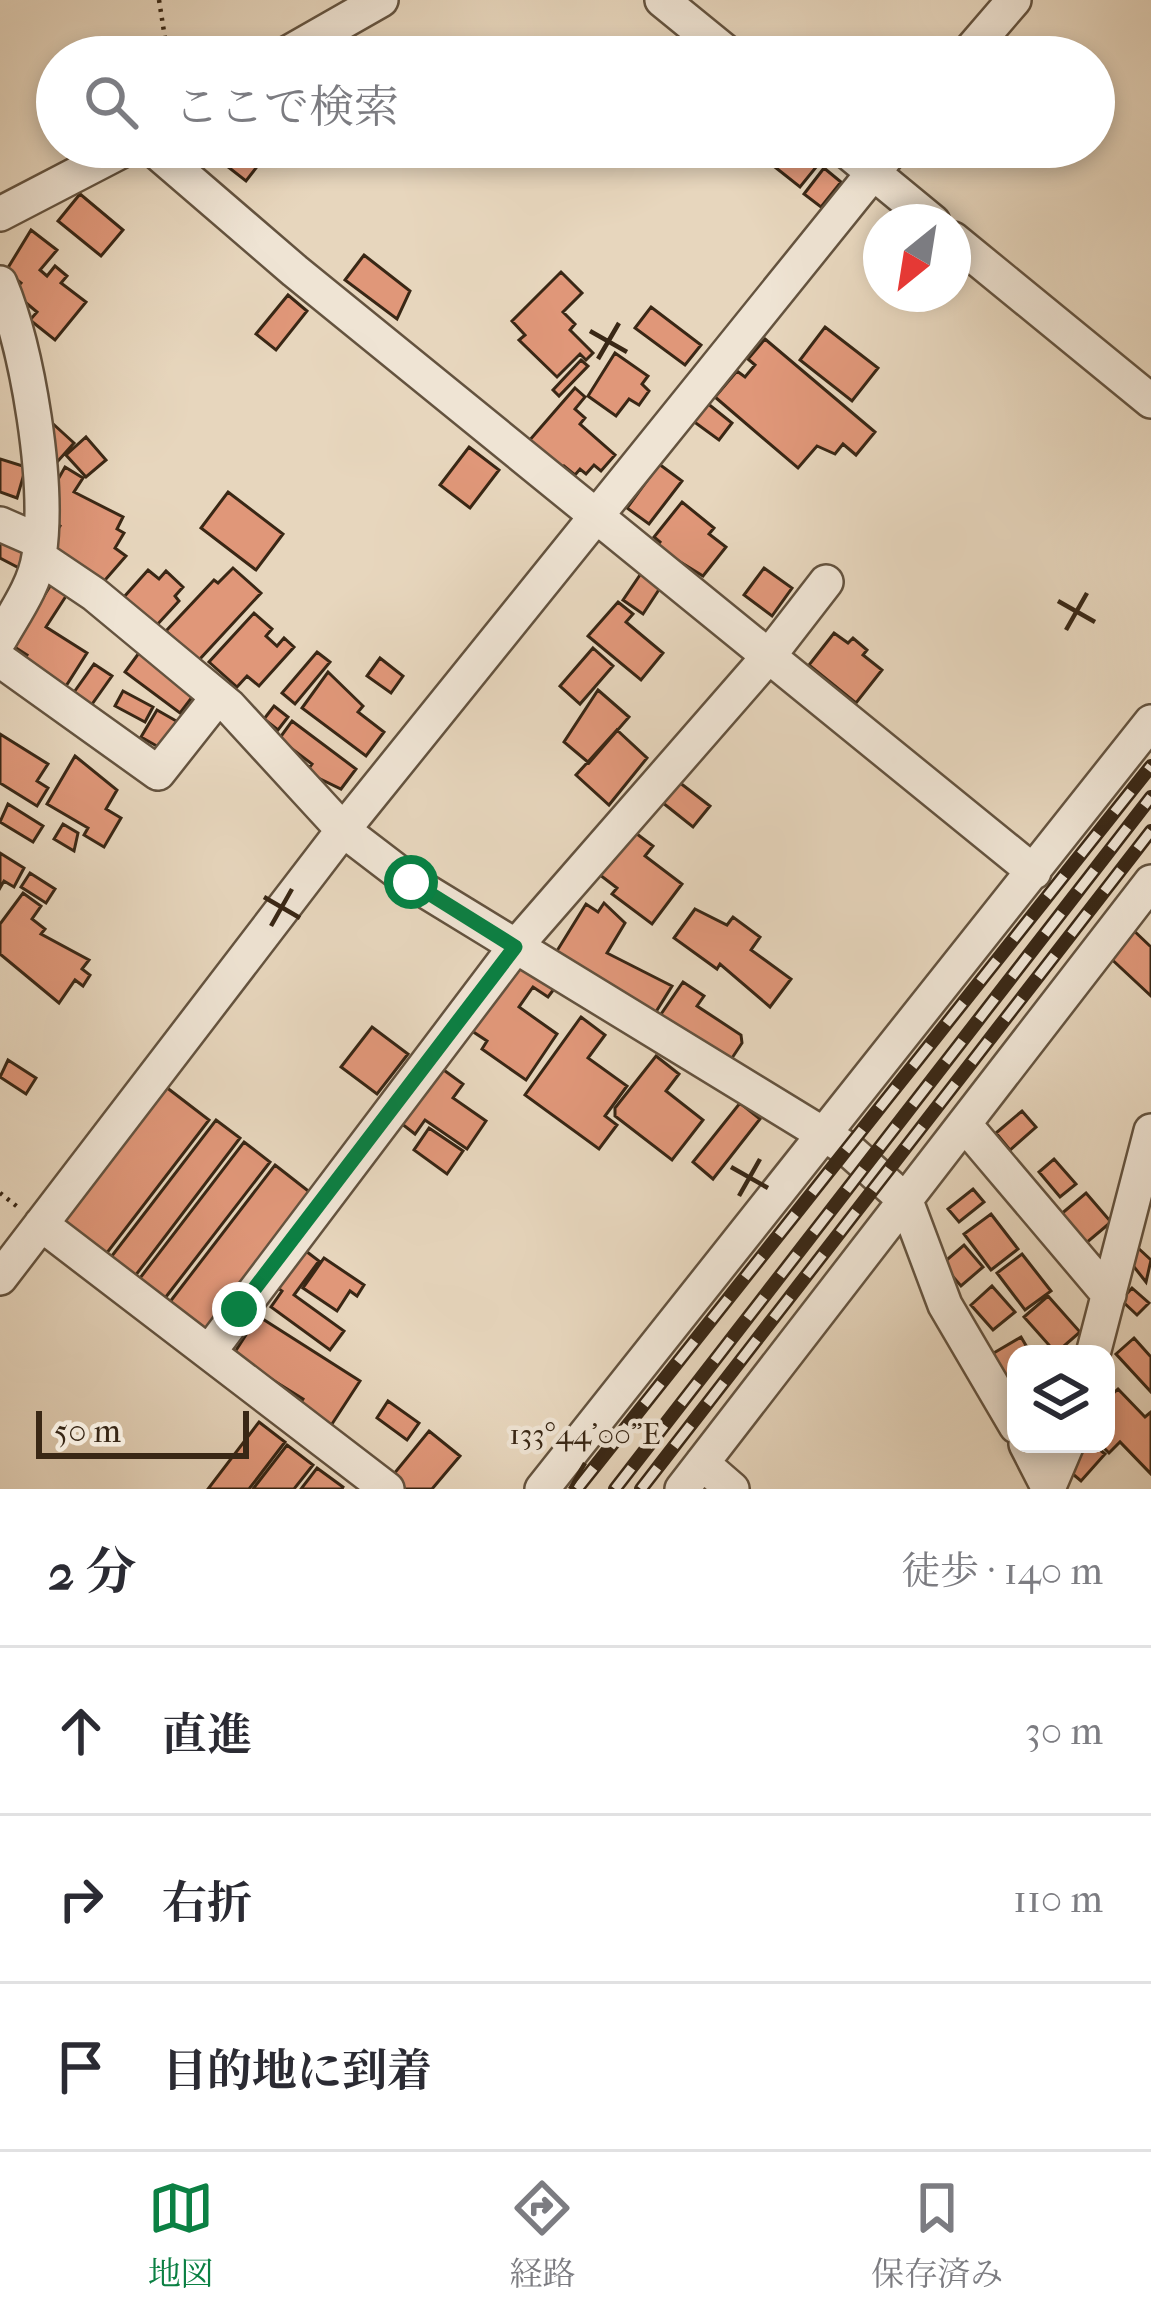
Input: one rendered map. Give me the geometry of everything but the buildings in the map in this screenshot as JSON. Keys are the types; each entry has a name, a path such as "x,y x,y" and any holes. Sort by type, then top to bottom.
{"street":[{"path":"318,36 381,0"},
{"path":"662,0 706,36"},
{"path":"983,36 1014,0"},
{"path":"0,214 88,168"},
{"path":"176,168 1034,872"},
{"path":"0,1278 344,830 878,168"},
{"path":"890,168 919,204"},
{"path":"971,252 1148,393"},
{"path":"0,283 15,319 14,387 39,549 0,639"},
{"path":"0,524 39,549 218,697 344,830 411,882 849,1150 906,1201 945,1305 1007,1411"},
{"path":"208,1352 515,947 769,657 826,582"},
{"path":"0,661 158,773 218,697"},
{"path":"542,1489 825,1139 1151,722"},
{"path":"732,1489 692,1476 1151,882"},
{"path":"965,1125 1109,1295"},
{"path":"1096,1345 1151,1131"},
{"path":"41,1223 387,1489"},
{"path":"1031,1453 1050,1487"},
{"path":"1050,1487 1063,1453"}],"path":[{"path":"159,0 165,36"}],"railway":[{"path":"577,1489 1151,766"},
{"path":"615,1489 1151,797"},
{"path":"641,1489 1151,831"}],"route":[{"path":"239,1309 515,947 411,882"}]}
